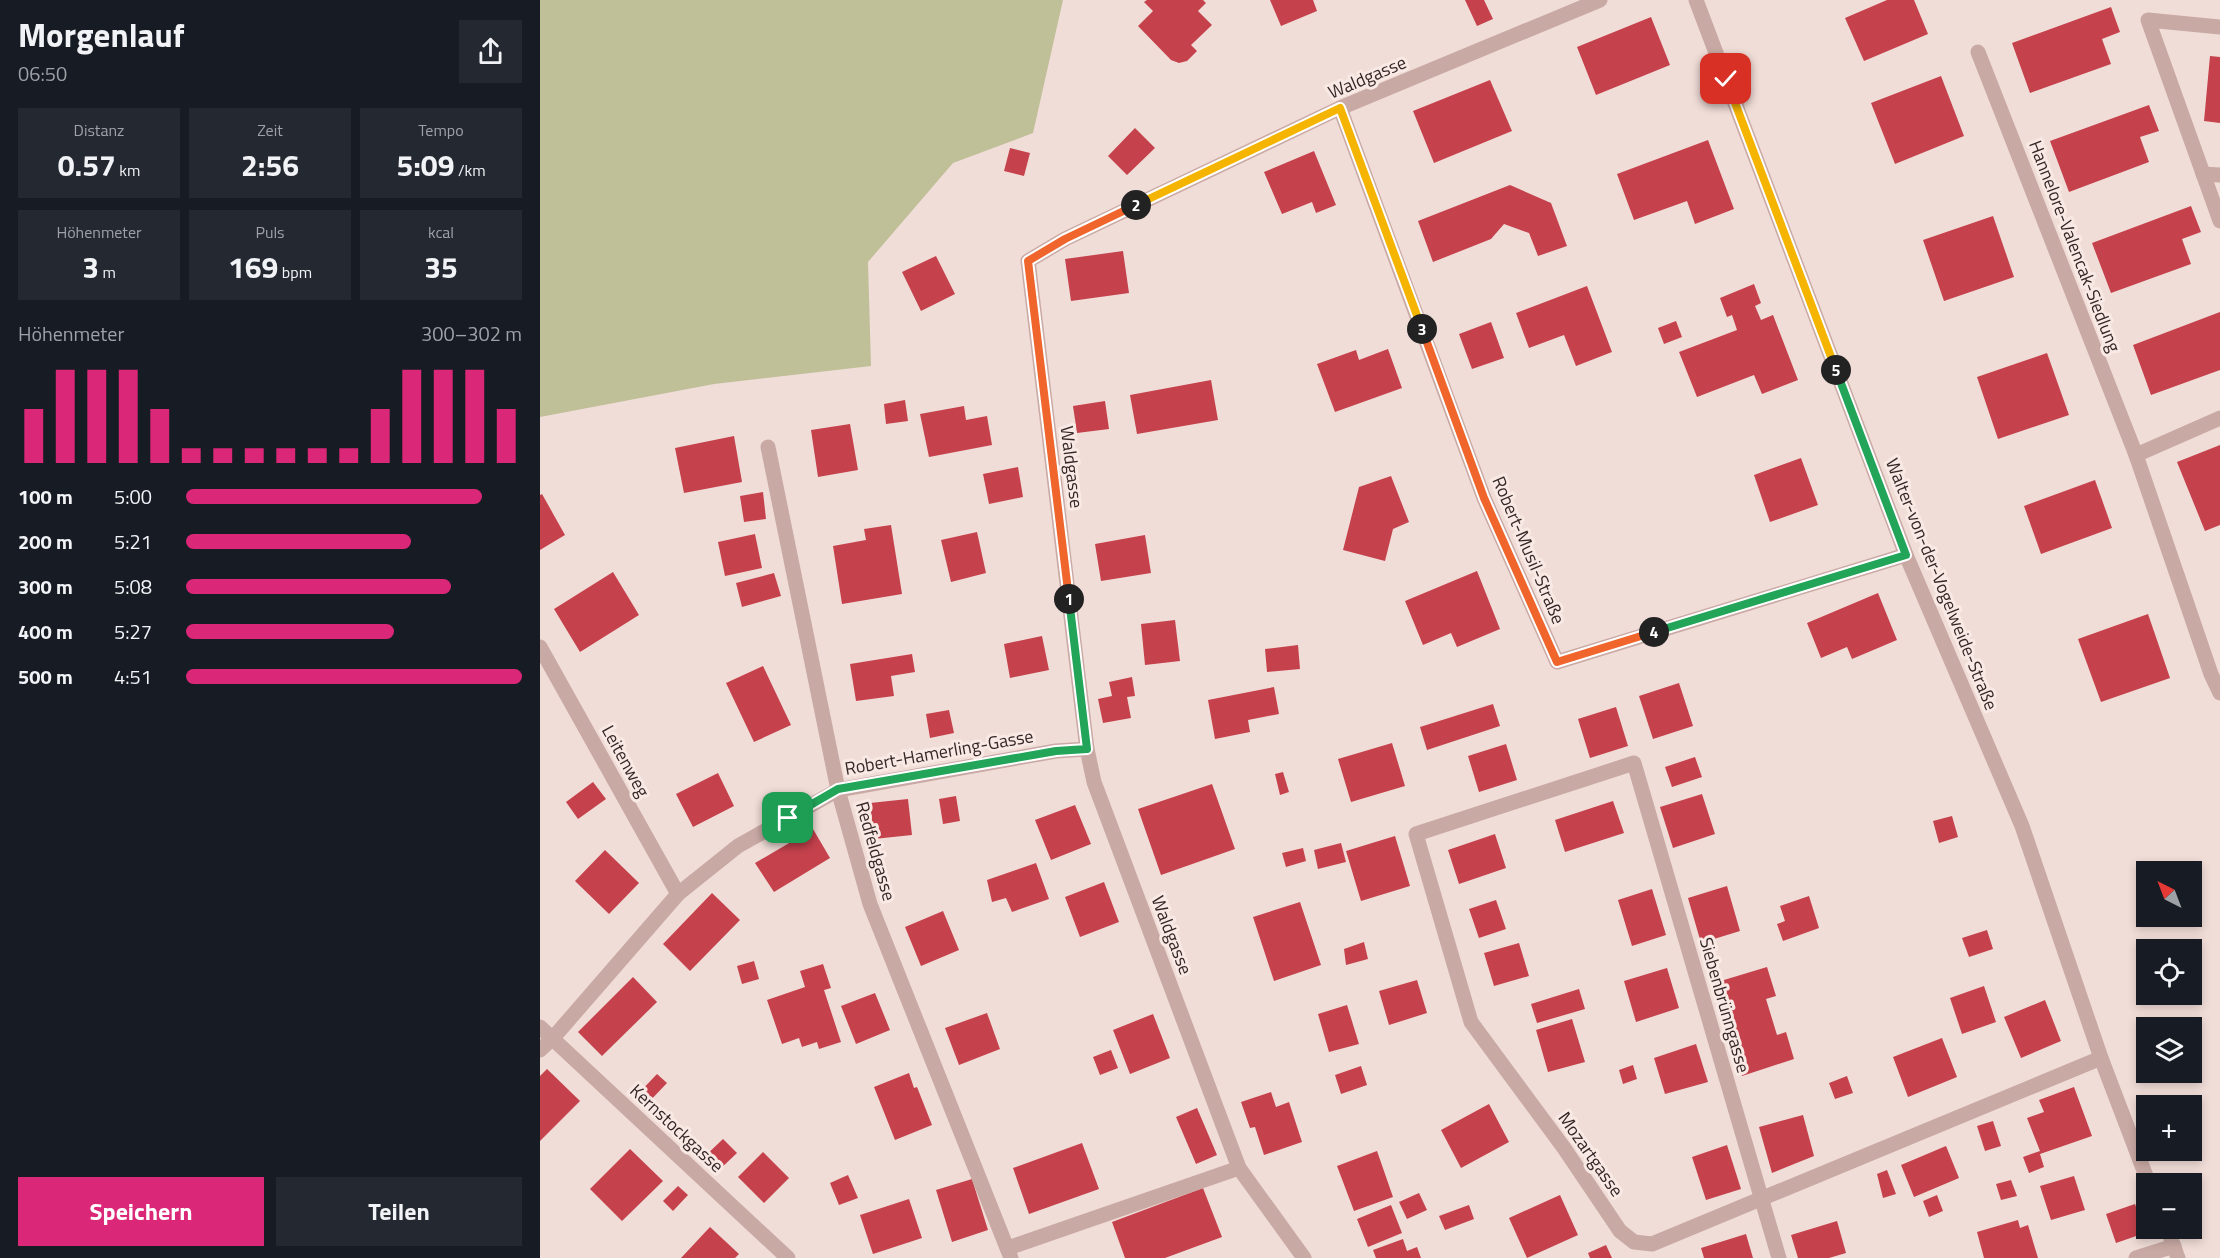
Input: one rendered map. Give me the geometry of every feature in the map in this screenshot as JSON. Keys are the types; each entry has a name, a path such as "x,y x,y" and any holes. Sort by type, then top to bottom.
{"street":[{"name":"Waldgasse","path":"1304,1258 1239,1168 1094,782 1087,749 1028,261 1065,239 1340,108 1600,0"},
{"name":"Walter-von-der-Vogelweide-Straße","path":"1696,0 1906,555 2022,826 2101,1058 2145,1173"},
{"path":"2220,27 2148,20 2220,221"},
{"name":"Hannelore-Valencak-Siedlung","path":"1978,52 2136,455 2211,674 2220,693"},
{"name":"Robert-Musil-Straße","path":"1340,108 1484,498 1557,662 1906,555"},
{"path":"2203,174 2220,175"},
{"path":"2136,455 2220,418"},
{"name":"Redfeldgasse","path":"768,447 838,789 870,903 1009,1253 1239,1168"},
{"name":"Leitenweg","path":"540,647 678,894"},
{"name":"Robert-Hamerling-Gasse","path":"540,1050 678,894 738,846 838,789 1056,751 1087,749"},
{"name":"Mozartgasse","path":"1634,763 1416,834 1471,1022 1564,1148 1620,1231 1634,1242 1652,1244 2101,1058"},
{"name":"Siebenbrünngasse","path":"1634,763 1779,1258"},
{"name":"Kernstockgasse","path":"540,1027 788,1258"},
{"path":"2136,1258 2176,1252"}],"green space":[{"path":"540,0 1063,0 1033,133 953,163 868,262 871,366 714,384 540,417"}],"building":[{"path":"1147,0 1203,0 1206,3 1198,11 1212,25 1191,45 1197,51 1187,61 1179,63 1171,60 1138,26 1153,11 1144,2"},
{"path":"1270,0 1313,0 1317,11 1281,26"},
{"path":"1465,0 1484,0 1493,19 1477,26"},
{"path":"1887,0 1914,0 1928,34 1864,61 1845,18"},
{"path":"2111,7 2120,32 2102,39 2111,64 2030,93 2012,43"},
{"path":"1651,17 1670,65 1596,95 1577,47"},
{"path":"2210,56 2220,57 2220,123 2204,121"},
{"path":"1941,76 1964,136 1895,164 1871,103"},
{"path":"1490,80 1512,131 1434,163 1413,111"},
{"path":"2149,105 2159,131 2140,137 2149,162 2069,192 2050,141"},
{"path":"1135,128 1155,148 1127,175 1108,156"},
{"path":"1708,140 1734,209 1695,224 1687,201 1634,220 1617,174"},
{"path":"1010,148 1030,153 1024,176 1004,171"},
{"path":"1314,151 1336,205 1316,213 1312,202 1282,214 1264,172"},
{"path":"1510,185 1551,203 1567,246 1538,256 1529,233 1504,224 1491,239 1433,262 1418,221"},
{"path":"2191,206 2201,232 2182,239 2191,264 2111,293 2092,243"},
{"path":"1993,216 2014,277 1944,301 1923,240"},
{"path":"1123,251 1129,293 1071,301 1065,259"},
{"path":"936,256 955,294 921,311 902,272"},
{"path":"1754,284 1761,303 1755,306 1761,320 1773,315 1798,380 1762,394 1754,375 1697,397 1679,352 1737,330 1732,315 1727,317 1720,298"},
{"path":"1587,286 1612,352 1576,366 1564,335 1529,348 1516,313"},
{"path":"2220,312 2220,370 2151,395 2133,345"},
{"path":"1676,321 1682,337 1664,344 1658,328"},
{"path":"1491,322 1504,358 1472,369 1459,334"},
{"path":"1388,349 1402,388 1335,412 1317,364 1356,350 1359,360"},
{"path":"2047,353 2069,415 1998,439 1977,377"},
{"path":"1211,380 1218,420 1137,434 1130,395"},
{"path":"905,400 908,421 886,424 884,404"},
{"path":"1105,401 1109,429 1077,433 1073,406"},
{"path":"964,406 966,420 987,416 992,445 929,457 920,414"},
{"path":"850,424 858,470 818,477 811,430"},
{"path":"734,436 742,482 684,493 675,448"},
{"path":"2220,445 2220,525 2205,531 2177,462"},
{"path":"1801,458 1818,505 1770,522 1754,475"},
{"path":"1018,467 1023,497 989,504 983,474"},
{"path":"1391,476 1409,522 1393,529 1385,561 1343,550 1359,487"},
{"path":"2095,480 2112,528 2041,554 2024,506"},
{"path":"763,492 766,519 744,522 740,496"},
{"path":"542,494 565,535 540,550 540,495"},
{"path":"891,525 902,594 842,604 833,546 866,540 864,529"},
{"path":"977,532 986,573 951,582 941,540"},
{"path":"755,534 762,568 725,576 718,542"},
{"path":"1145,535 1151,573 1101,581 1095,544"},
{"path":"1477,571 1500,629 1457,647 1451,633 1423,645 1405,601"},
{"path":"613,572 639,615 580,652 554,609"},
{"path":"774,573 781,596 742,607 736,583"},
{"path":"1878,593 1897,640 1852,659 1847,647 1821,658 1807,623"},
{"path":"2148,614 2170,678 2101,702 2078,639"},
{"path":"1175,620 1180,661 1145,665 1141,624"},
{"path":"1042,636 1049,670 1010,678 1004,644"},
{"path":"1298,645 1300,669 1267,672 1265,649"},
{"path":"912,654 915,672 891,676 894,696 856,701 850,664"},
{"path":"763,666 791,725 754,742 726,683"},
{"path":"1132,677 1135,696 1127,697 1131,718 1103,723 1098,699 1112,696 1109,682"},
{"path":"1679,683 1693,726 1653,739 1639,696"},
{"path":"1274,687 1279,714 1248,720 1250,732 1215,739 1208,700"},
{"path":"1493,704 1500,726 1427,750 1420,727"},
{"path":"1616,707 1628,746 1590,758 1578,719"},
{"path":"949,710 954,733 930,738 926,714"},
{"path":"1392,743 1405,786 1351,802 1338,759"},
{"path":"1506,744 1517,780 1479,792 1468,756"},
{"path":"1695,757 1702,777 1672,787 1665,767"},
{"path":"1283,772 1289,792 1280,795 1275,774"},
{"path":"718,773 734,806 693,827 676,794"},
{"path":"593,782 606,799 578,819 566,802"},
{"path":"1212,784 1235,849 1161,875 1138,809"},
{"path":"1702,794 1715,834 1673,848 1660,807"},
{"path":"956,796 960,821 943,824 939,799"},
{"path":"908,799 912,835 874,839 870,803"},
{"path":"1613,801 1624,833 1565,852 1555,820"},
{"path":"1075,805 1091,844 1051,860 1035,820"},
{"path":"1952,816 1958,837 1939,843 1933,821"},
{"path":"813,829 830,858 774,892 755,863"},
{"path":"1495,834 1506,868 1459,884 1448,850"},
{"path":"1395,836 1410,886 1361,901 1346,851"},
{"path":"1341,843 1346,862 1318,869 1314,850"},
{"path":"1303,848 1306,861 1286,867 1282,853"},
{"path":"605,850 639,883 609,914 575,881"},
{"path":"1036,863 1049,899 1012,912 1006,898 992,902 987,880"},
{"path":"1104,882 1119,922 1080,937 1065,897"},
{"path":"1727,886 1740,931 1701,943 1688,898"},
{"path":"1652,889 1666,935 1632,946 1618,900"},
{"path":"712,893 740,920 690,971 663,944"},
{"path":"1809,896 1819,928 1783,941 1777,924 1785,921 1780,906"},
{"path":"1496,900 1506,929 1479,938 1469,909"},
{"path":"1300,902 1321,965 1274,981 1253,917"},
{"path":"943,911 959,950 921,966 905,927"},
{"path":"1987,930 1993,949 1969,957 1962,938"},
{"path":"1364,942 1368,959 1346,965 1344,949"},
{"path":"1519,943 1529,976 1494,986 1484,953"},
{"path":"754,961 759,979 742,984 737,966"},
{"path":"823,964 831,988 824,990 841,1042 819,1049 817,1042 802,1047 799,1038 782,1044 767,1000 805,987 800,971"},
{"path":"1767,967 1776,996 1766,999 1777,1035 1786,1032 1794,1059 1742,1076 1714,983"},
{"path":"1667,968 1679,1008 1636,1022 1624,981"},
{"path":"633,977 657,1002 602,1056 578,1032"},
{"path":"1417,980 1427,1013 1389,1025 1379,991"},
{"path":"1984,986 1996,1022 1962,1034 1950,998"},
{"path":"1579,989 1585,1009 1537,1023 1531,1004"},
{"path":"875,993 890,1030 856,1044 841,1006"},
{"path":"2045,1000 2061,1041 2021,1058 2004,1017"},
{"path":"1347,1005 1359,1044 1329,1052 1318,1014"},
{"path":"987,1013 1000,1049 959,1065 945,1028"},
{"path":"1153,1014 1170,1058 1130,1074 1113,1030"},
{"path":"1572,1019 1585,1062 1548,1072 1536,1030"},
{"path":"1942,1038 1957,1077 1908,1097 1893,1057"},
{"path":"1696,1044 1708,1082 1665,1094 1654,1058"},
{"path":"1111,1050 1118,1068 1100,1075 1093,1057"},
{"path":"1633,1065 1637,1079 1623,1084 1619,1070"},
{"path":"1361,1066 1367,1085 1341,1094 1335,1075"},
{"path":"547,1069 580,1101 540,1141 540,1076"},
{"path":"909,1073 932,1125 895,1140 874,1087"},
{"path":"657,1074 667,1083 646,1105 636,1096"},
{"path":"1847,1076 1853,1093 1835,1099 1829,1083"},
{"path":"2074,1087 2092,1136 2040,1154 2044,1167 2029,1173 2023,1157 2040,1151 2027,1118 2044,1112 2039,1100"},
{"path":"1271,1092 1276,1107 1289,1102 1302,1142 1264,1155 1255,1127 1250,1128 1241,1102"},
{"path":"1489,1104 1509,1142 1461,1168 1441,1130"},
{"path":"1197,1108 1217,1155 1196,1164 1176,1117"},
{"path":"1803,1115 1814,1156 1772,1173 1759,1127"},
{"path":"1993,1121 2001,1146 1985,1151 1977,1126"},
{"path":"723,1139 737,1153 717,1172 703,1158"},
{"path":"1082,1143 1099,1189 1029,1214 1013,1168"},
{"path":"1727,1145 1741,1189 1706,1200 1692,1157"},
{"path":"1946,1146 1959,1178 1914,1197 1901,1165"},
{"path":"630,1149 663,1181 622,1221 590,1189"},
{"path":"1377,1151 1393,1197 1354,1211 1337,1166"},
{"path":"763,1152 789,1178 764,1203 738,1177"},
{"path":"1887,1170 1896,1194 1883,1198 1877,1174"},
{"path":"848,1175 858,1198 839,1205 830,1183"},
{"path":"2074,1176 2085,1210 2051,1220 2040,1186"},
{"path":"972,1179 988,1230 952,1242 936,1190"},
{"path":"2011,1180 2017,1196 2001,1200 1996,1184"},
{"path":"678,1186 688,1195 673,1211 663,1201"},
{"path":"1203,1188 1222,1237 1165,1258 1125,1258 1112,1222"},
{"path":"1419,1193 1427,1210 1407,1219 1399,1202"},
{"path":"1560,1195 1578,1235 1527,1258 1509,1218"},
{"path":"1937,1195 1943,1211 1929,1217 1923,1201"},
{"path":"909,1199 922,1238 873,1254 860,1215"},
{"path":"2135,1204 2136,1236 2116,1243 2106,1214"},
{"path":"1391,1205 1402,1233 1368,1247 1357,1219"},
{"path":"1469,1205 1474,1219 1445,1230 1439,1216"},
{"path":"2018,1220 2020,1228 2028,1225 2038,1258 1984,1258 1977,1232"},
{"path":"1837,1221 1846,1253 1829,1258 1798,1258 1791,1235"},
{"path":"710,1227 739,1254 735,1258 681,1258"},
{"path":"1746,1234 1753,1258 1704,1258 1701,1248"},
{"path":"1403,1239 1407,1251 1417,1247 1421,1258 1376,1258 1373,1250"},
{"path":"1606,1245 1612,1258 1590,1258 1588,1253"}],"route":[{"path":"788,818 838,789 1056,751 1087,749 1028,261 1065,239 1340,108 1484,498 1557,662 1906,555 1726,79"}]}
